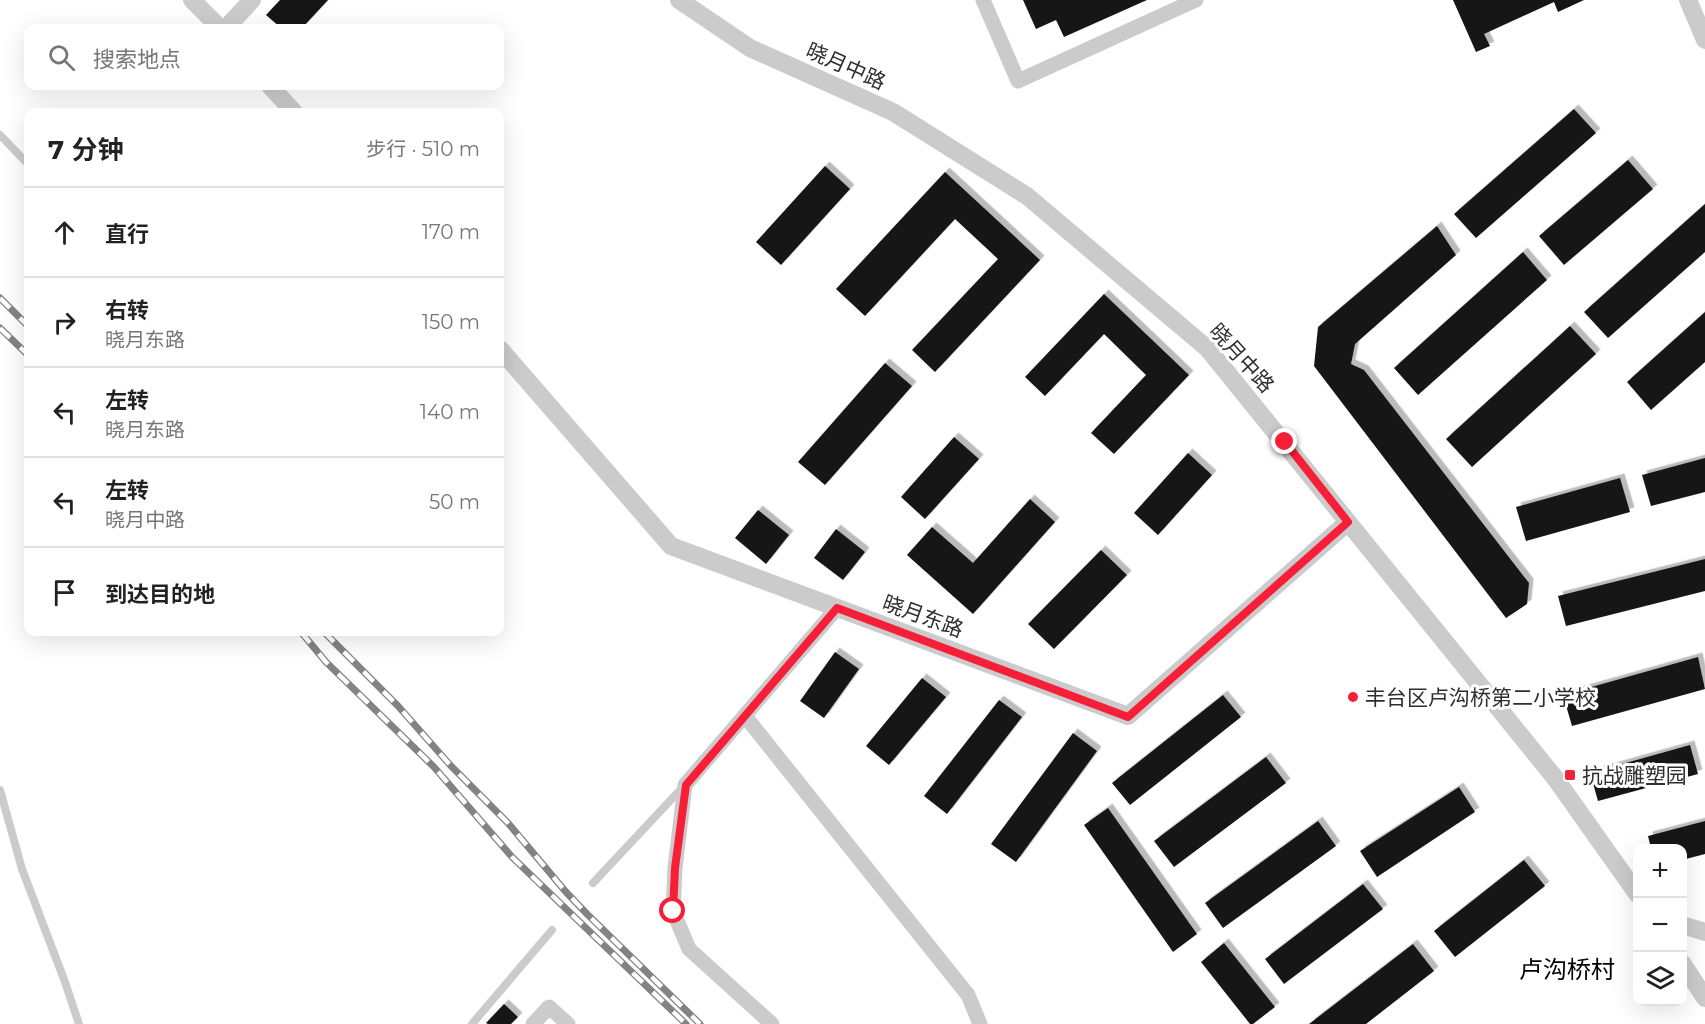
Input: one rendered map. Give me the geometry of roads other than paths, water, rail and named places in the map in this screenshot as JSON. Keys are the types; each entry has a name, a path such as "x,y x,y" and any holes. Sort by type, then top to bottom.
{"street":[{"path":"192,0 216,24"},
{"path":"230,24 252,0"},
{"name":"晓月中路","path":"680,0 750,48 893,112 1027,196 1208,349 1555,778 1633,888"},
{"path":"983,0 1018,81 1196,0"},
{"path":"1688,0 1705,40"},
{"path":"274,90 290,108"},
{"name":"晓月东路","path":"504,354 671,546 1128,717 1348,522"},
{"path":"772,1024 689,949 673,911 675,868 686,785 837,608"},
{"path":"745,716 968,995 980,1024"},
{"path":"1687,926 1705,932"},
{"path":"1687,969 1705,998"},
{"path":"533,1024 549,1007 568,1024"}],"lane":[{"path":"0,135 24,160"},
{"path":"593,883 686,785"},
{"path":"0,790 22,869 79,1024"},
{"path":"472,1024 552,930"}],"railway":[{"path":"0,298 24,322"},
{"path":"0,328 24,351"},
{"path":"304,636 326,662 434,767 512,857 686,1024"},
{"path":"328,636 398,706 451,766 508,823 588,915 700,1024"}],"place":[{"name":"丰台区卢沟桥第二小学校","path":"1353,697"},
{"name":"抗战雕塑园","path":"1570,775"}],"district":[{"name":"卢沟桥村","path":"1567,969"}]}
